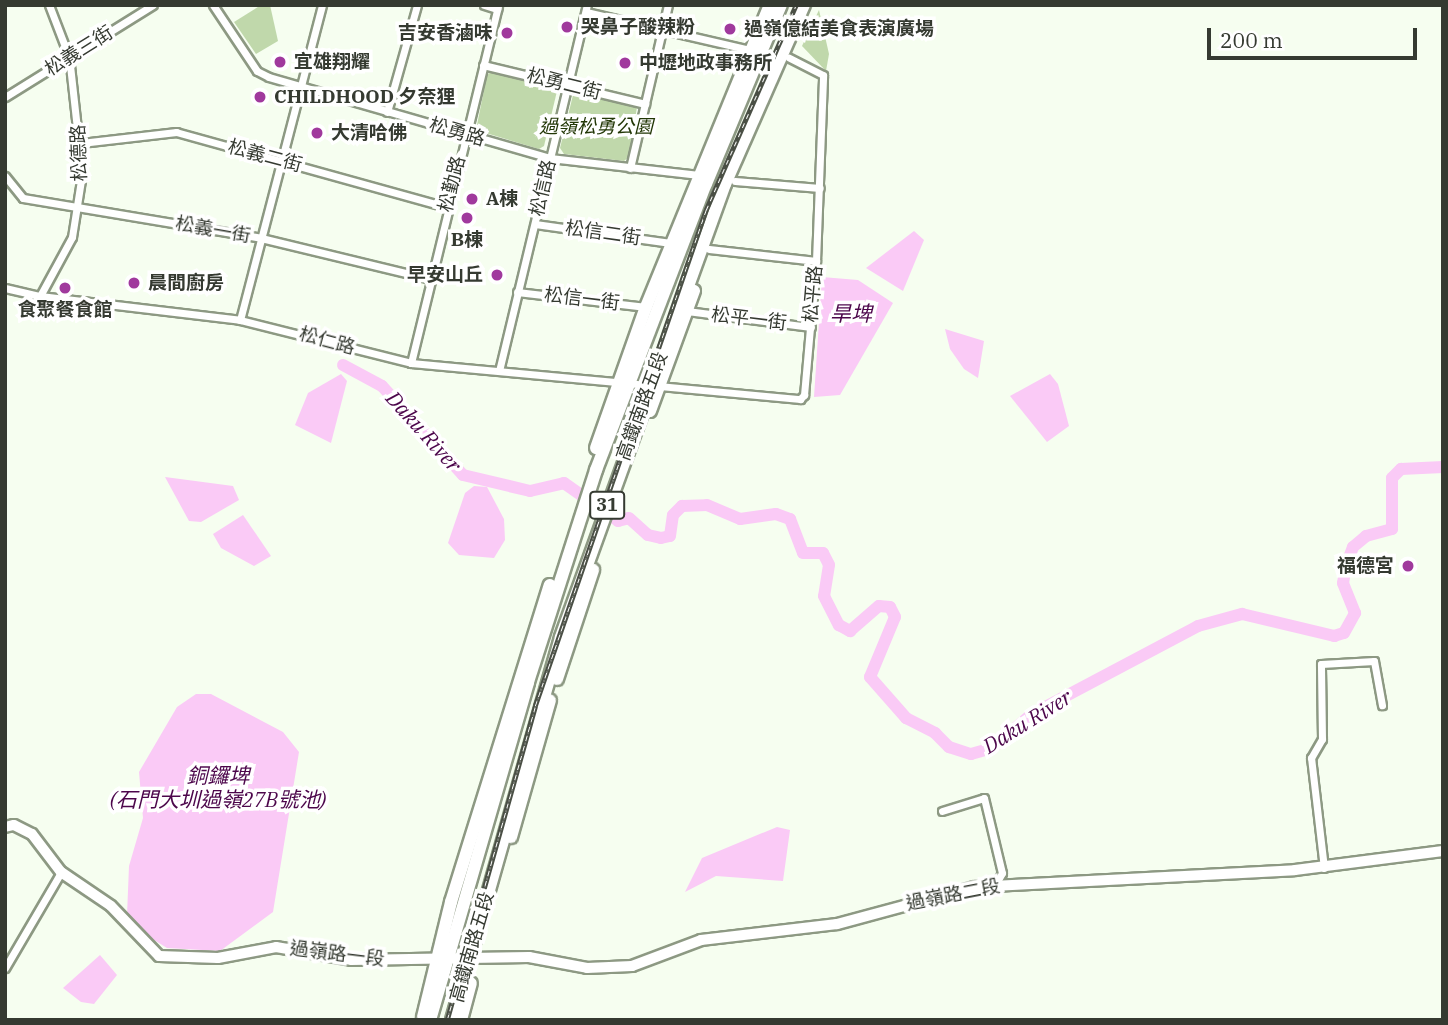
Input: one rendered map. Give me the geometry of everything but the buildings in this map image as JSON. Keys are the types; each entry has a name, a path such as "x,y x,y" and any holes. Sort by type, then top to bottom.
{"main road":[{"name":"高鐵南路五段","path":"422,1020 646,307 770,5"},
{"name":"高鐵南路五段","path":"430,1020 442,958 531,643 622,384 781,5"},
{"name":"高鐵南路五段","path":"452,1020 474,956 556,680 654,387 725,184 804,5"},
{"name":"高鐵南路五段","path":"461,1020 503,833 561,637 654,387 687,311 736,181 813,5"},
{"path":"556,680 561,637"},
{"path":"528,682 531,643"},
{"path":"503,833 522,797"}],"street":[{"path":"51,8 61,5"},
{"name":"松義三街","path":"5,97 153,5"},
{"name":"松勇路","path":"214,5 257,72 464,135 550,158 699,175"},
{"path":"240,320 322,5"},
{"path":"387,112 416,5"},
{"path":"484,5 498,7"},
{"path":"630,168 668,5"},
{"name":"松勤路","path":"411,363 464,135 498,7"},
{"name":"松德路","path":"40,296 72,237 78,208 81,143 69,57 51,8"},
{"path":"586,9 663,32 750,50"},
{"name":"松信路","path":"499,370 586,9"},
{"name":"松平路","path":"654,387 800,399 804,394 816,261 823,75 789,58"},
{"name":"松勇二街","path":"483,65 645,104"},
{"name":"松義二街","path":"81,143 176,132 447,207"},
{"name":"松義一街","path":"5,176 23,198 261,238 431,279"},
{"path":"736,181 820,188"},
{"name":"松信二街","path":"535,224 671,243"},
{"path":"709,249 816,261"},
{"name":"松仁路","path":"5,288 40,296 240,320 411,363 654,387"},
{"name":"松信一街","path":"517,292 646,307"},
{"name":"松平一街","path":"687,311 811,327"},
{"path":"1324,868 1311,758 1322,739 1321,664 1374,661 1382,705"},
{"path":"943,811 984,797 1002,873 995,885"},
{"name":"過嶺路一段","path":"5,827 25,829 61,872 111,906 159,956 218,958 276,947 351,960 474,956"},
{"name":"過嶺路二段","path":"474,956 529,957 587,968 632,966 701,940 837,924 940,894 995,885 1324,868 1443,851"},
{"path":"5,968 61,872"}],"green space":[{"path":"261,5 270,5 278,41 256,54 234,22"},
{"path":"819,10 829,54 826,71 802,46"},
{"path":"491,72 554,87 557,91 544,146 539,149 476,130 487,75"},
{"name":"過嶺松勇公園","path":"578,93 637,107 629,157 624,161 564,154 560,148 573,95"}],"water":[{"name":"旱埤","path":"914,231 924,240 903,291 866,268"},
{"name":"旱埤","path":"822,277 858,280 893,303 840,395 814,397"},
{"path":"945,329 984,341 978,378 964,369 950,349"},
{"path":"341,374 347,381 331,443 295,425 308,393"},
{"path":"1050,374 1058,384 1069,426 1047,442 1010,396"},
{"path":"165,477 233,486 239,500 201,522 189,521"},
{"path":"474,486 487,487 504,519 505,540 494,558 459,555 448,543 465,493"},
{"path":"243,515 271,556 254,566 221,548 213,534"},
{"name":"銅鑼埤 (石門大圳過嶺27B號池)","path":"196,694 211,694 283,732 299,752 273,912 220,951 167,948 130,925 127,915 129,866 143,818 139,772 177,707"},
{"path":"777,827 790,830 783,881 716,876 685,892 702,858"},
{"path":"100,955 117,975 94,1004 81,1002 63,988"}],"waterway":[{"name":"Daku River","path":"343,365 382,386 463,475 530,491 564,483 618,521 629,518 648,535 661,538 670,536 673,515 682,506 707,505 740,519 776,514 790,519 803,553 823,553 829,565 824,596 839,625 850,631 879,606 890,607 895,617 870,677 906,718 935,733 949,747 971,754 992,748 1032,714 1198,626 1242,614 1334,636 1344,633 1355,613 1343,583 1346,566 1353,547 1366,536 1392,529 1392,478 1401,469 1443,467"}],"railway":[{"path":"447,1020 535,706 706,210 796,5"}],"place":[{"name":"哭鼻子酸辣粉","path":"567,27"},
{"name":"過嶺億結美食表演廣場","path":"730,29"},
{"name":"吉安香滷味","path":"507,33"},
{"name":"宜雄翔耀","path":"280,62"},
{"name":"中壢地政事務所","path":"625,63"},
{"name":"CHILDHOOD 夕奈狸","path":"260,97"},
{"name":"大清哈佛","path":"317,133"},
{"name":"A棟","path":"472,199"},
{"name":"B棟","path":"467,218"},
{"name":"早安山丘","path":"497,275"},
{"name":"晨間廚房","path":"134,283"},
{"name":"食聚餐食館","path":"65,288"},
{"name":"福德宮","path":"1408,566"}]}
